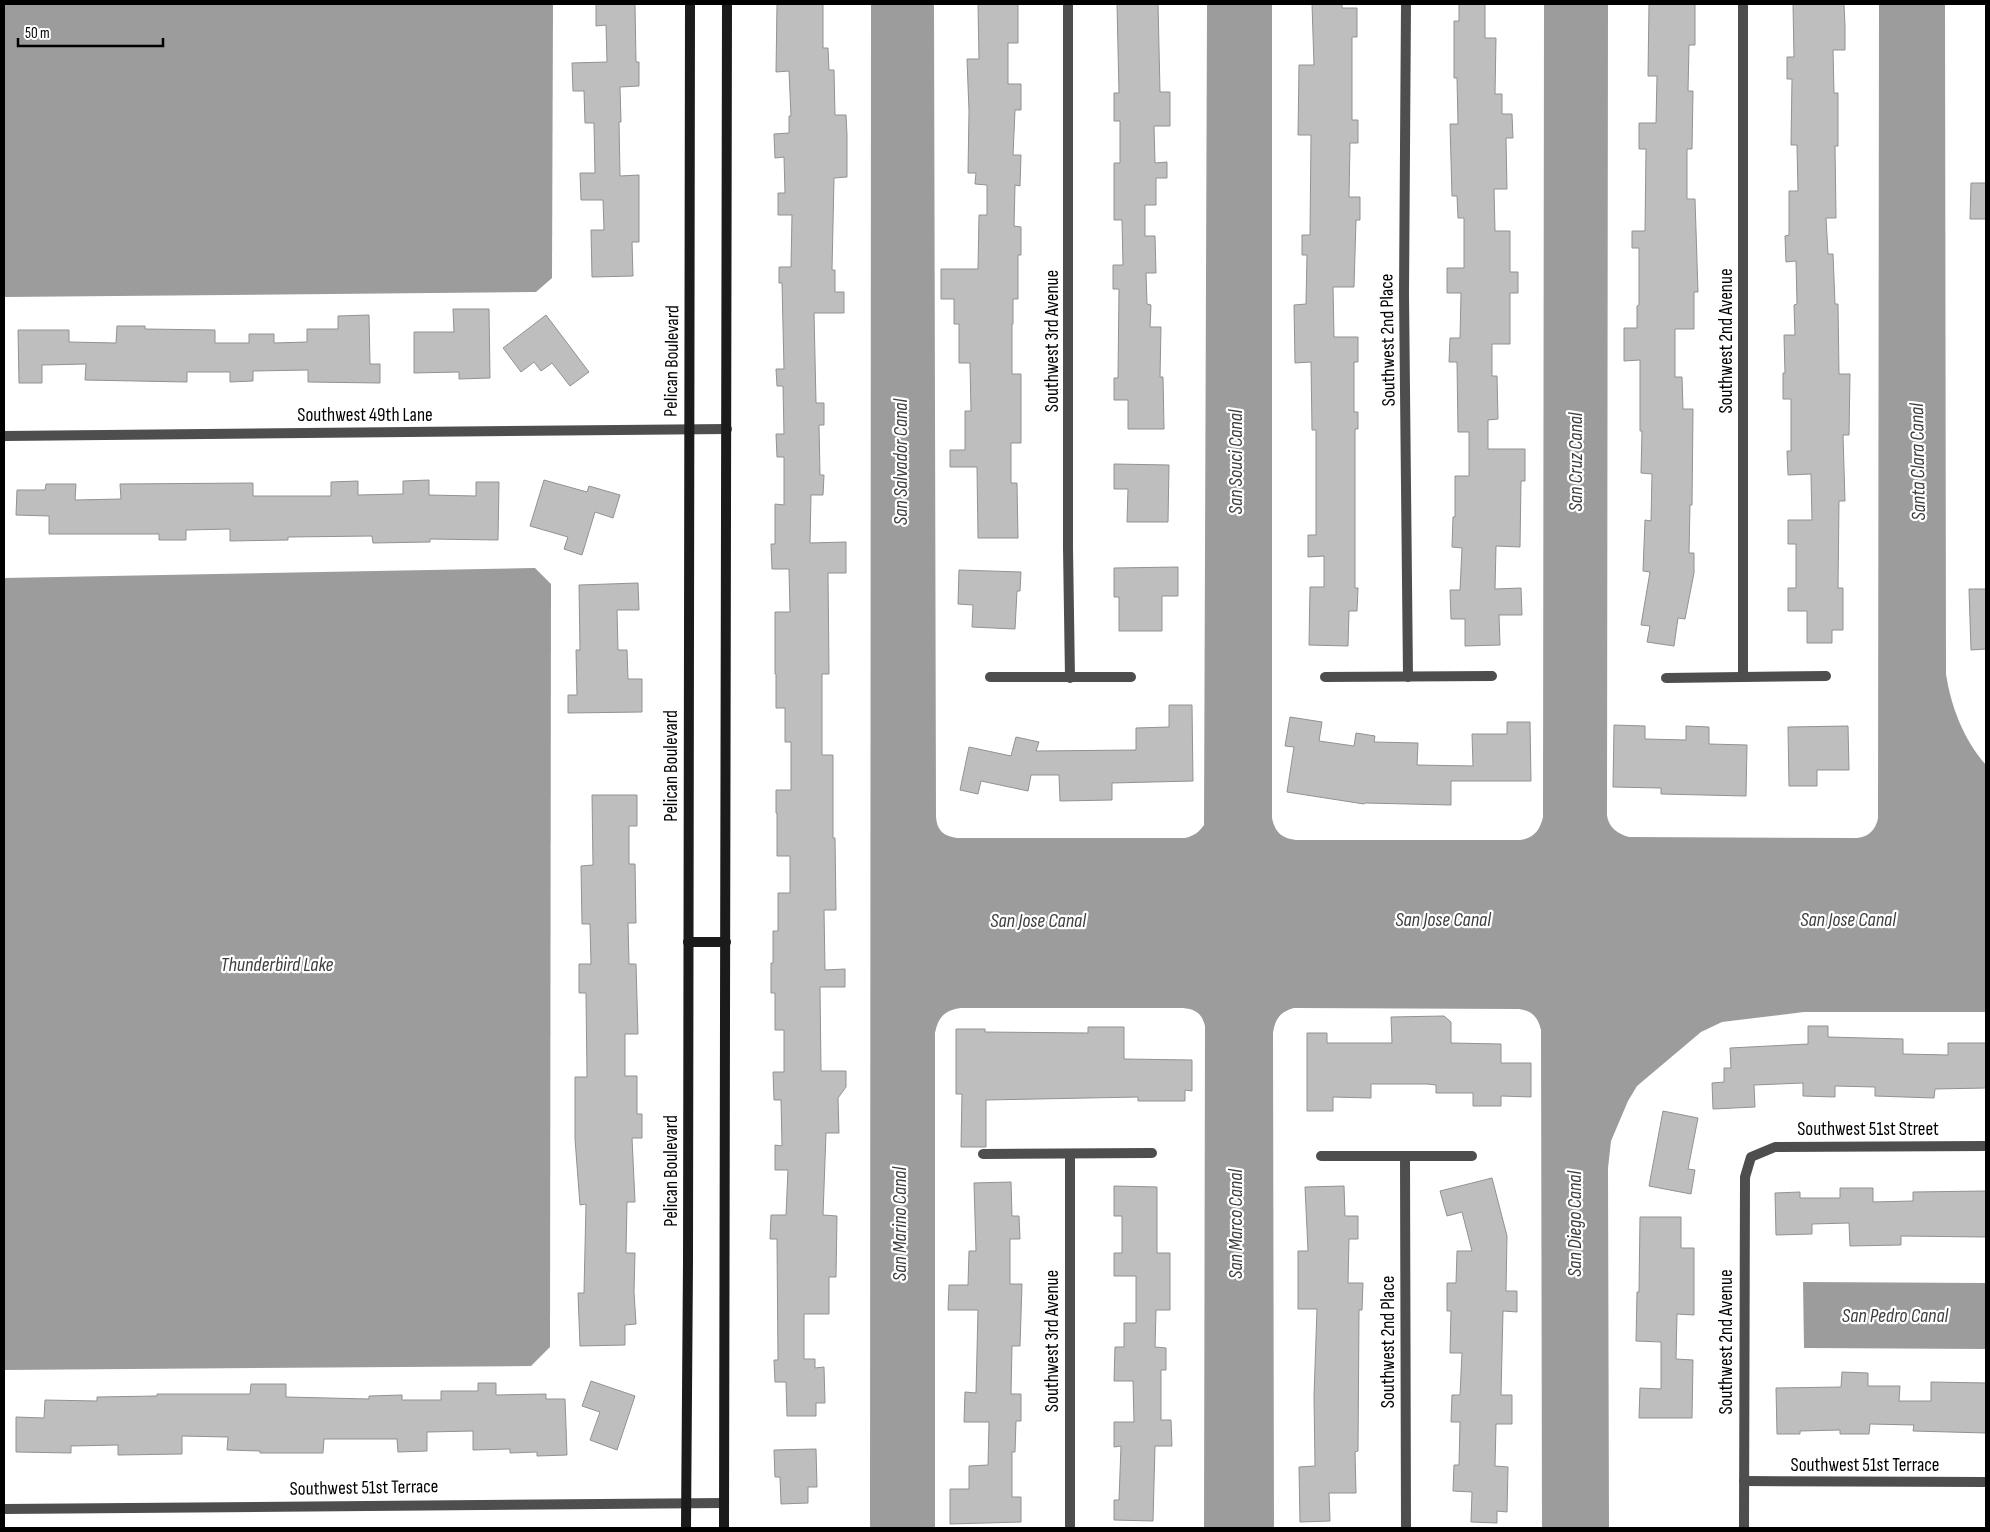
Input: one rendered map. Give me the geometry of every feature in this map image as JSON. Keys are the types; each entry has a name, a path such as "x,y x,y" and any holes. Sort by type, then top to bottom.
{"street":[{"name":"Pelican Boulevard","path":"686,1528 690,4"},
{"path":"724,1528 727,4"},
{"name":"Southwest 3rd Avenue","path":"1068,4 1068,548 1070,678"},
{"name":"Southwest 2nd Place","path":"1406,4 1404,294 1408,677"},
{"name":"Southwest 2nd Avenue","path":"1743,4 1743,677"},
{"name":"Southwest 49th Lane","path":"4,436 727,429"},
{"path":"1325,677 1492,676"},
{"path":"1666,678 1826,676"},
{"path":"990,677 1131,677"},
{"path":"688,942 726,942"},
{"name":"Southwest 51st Street","path":"1752,1157 1775,1147 1986,1146"},
{"path":"984,1154 1152,1153"},
{"name":"Southwest 3rd Avenue","path":"1070,1154 1070,1528"},
{"path":"1320,1156 1472,1156"},
{"name":"Southwest 2nd Place","path":"1405,1156 1406,1528"},
{"name":"Southwest 2nd Avenue","path":"1744,1528 1745,1177 1752,1157"},
{"name":"Southwest 51st Terrace","path":"1744,1481 1986,1482"},
{"name":"Southwest 51st Terrace","path":"4,1509 724,1503"}],"water":[{"path":"4,4 553,4 552,278 536,292 4,297"},
{"path":"871,4 934,4 936,817 939,829 948,836 957,838 1185,838 1196,833 1204,825 1207,4 1272,4 1273,823 1280,834 1286,838 1296,840 1520,840 1536,833 1543,817 1544,4 1608,4 1607,815 1609,823 1621,834 1629,837 1857,838 1871,832 1876,826 1878,818 1879,4 1945,4 1946,674 1951,699 1965,734 1986,765 1986,1012 1804,1012 1722,1022 1701,1032 1637,1086 1628,1101 1611,1141 1608,1168 1609,1528 1542,1528 1541,1030 1534,1015 1519,1009 1294,1008 1282,1014 1277,1020 1273,1033 1274,1528 1204,1528 1205,1026 1202,1018 1195,1011 1183,1008 961,1008 943,1015 935,1033 935,1528 870,1528"},
{"name":"Thunderbird Lake","path":"535,568 551,584 550,1347 531,1366 4,1370 4,578"},
{"name":"San Pedro Canal","path":"1803,1282 1986,1283 1986,1349 1804,1348"}],"building":[{"path":"596,4 635,4 636,62 639,62 639,86 620,87 621,122 619,122 620,176 639,175 639,242 632,242 633,276 592,277 591,230 604,230 603,200 581,200 580,173 595,173 594,123 585,123 584,91 573,91 572,63 607,62 606,25 596,26"},
{"path":"777,4 823,4 823,48 828,48 829,70 834,70 835,115 846,115 847,135 847,177 834,178 832,270 835,270 835,292 844,292 844,313 814,313 816,403 824,403 824,425 819,425 820,475 824,475 823,495 811,495 810,543 846,542 846,573 828,573 829,674 822,674 822,755 833,755 833,838 835,838 836,910 824,910 825,970 845,969 845,987 820,987 821,1071 846,1071 846,1087 838,1098 839,1133 826,1133 823,1215 837,1216 836,1277 829,1277 829,1314 804,1314 804,1359 815,1359 815,1368 824,1367 825,1403 816,1403 816,1416 787,1416 786,1382 775,1382 774,1360 778,1360 777,1239 770,1239 771,1215 786,1215 788,1170 775,1170 775,1145 782,1146 781,1100 774,1100 773,1072 784,1072 784,1030 775,1030 775,993 771,993 771,963 773,963 773,931 778,931 778,893 790,893 790,856 777,856 776,790 791,790 791,742 785,742 785,708 776,708 775,674 775,612 790,612 789,569 772,569 771,544 775,544 775,504 784,505 784,457 777,457 776,434 784,434 783,386 777,386 776,369 784,369 782,283 779,283 779,267 791,267 792,215 778,215 778,193 785,193 784,157 775,158 774,134 789,133 789,116 791,116 789,71 776,72"},
{"path":"978,4 1018,4 1018,43 1008,43 1008,84 1021,84 1021,110 1015,110 1013,155 1021,155 1020,186 1015,185 1014,226 1021,227 1021,255 1018,255 1018,299 1013,299 1012,374 1021,374 1021,443 1011,443 1011,483 1017,483 1018,538 978,538 977,467 950,467 950,450 965,450 965,411 971,411 970,363 959,363 959,324 954,324 954,299 941,299 941,269 978,269 979,215 987,215 987,185 975,184 976,173 968,173 969,111 967,59 979,59"},
{"path":"1117,4 1158,4 1160,92 1170,92 1170,126 1154,126 1155,163 1167,162 1167,178 1156,178 1156,205 1145,205 1145,236 1155,236 1156,273 1146,273 1147,304 1151,305 1150,327 1161,327 1160,377 1163,377 1164,429 1128,429 1128,400 1114,400 1114,378 1118,378 1119,289 1113,289 1113,265 1123,265 1122,220 1114,220 1114,163 1120,163 1120,121 1114,121 1114,93 1119,93"},
{"path":"1312,4 1342,4 1342,8 1357,8 1357,37 1352,37 1352,120 1358,120 1358,143 1350,143 1349,197 1360,197 1360,220 1356,220 1354,287 1333,287 1334,337 1358,337 1358,362 1354,362 1354,412 1358,412 1358,429 1355,429 1355,588 1358,588 1357,611 1349,611 1348,646 1309,645 1310,587 1324,587 1324,556 1308,557 1308,535 1316,535 1316,430 1312,430 1311,362 1295,363 1294,305 1306,304 1307,255 1302,255 1302,235 1310,235 1311,135 1298,135 1299,65 1314,65"},
{"path":"1459,4 1485,4 1485,38 1496,38 1495,94 1502,94 1502,114 1512,114 1513,138 1506,138 1507,189 1494,189 1495,231 1510,231 1510,272 1518,272 1518,293 1510,293 1510,344 1492,344 1492,376 1497,376 1498,419 1488,420 1488,449 1525,449 1525,481 1521,481 1520,547 1496,546 1495,589 1521,588 1522,615 1499,615 1500,645 1465,646 1465,619 1451,619 1450,590 1460,590 1462,548 1452,547 1453,517 1455,517 1455,476 1469,476 1469,432 1458,432 1457,362 1449,362 1450,338 1460,338 1461,293 1447,293 1447,268 1464,268 1464,218 1458,218 1457,196 1452,196 1450,124 1458,124 1457,78 1454,78 1454,21 1459,21"},
{"path":"1649,4 1695,4 1695,45 1689,45 1688,91 1693,91 1692,149 1687,149 1687,199 1695,199 1698,292 1694,292 1694,329 1675,329 1675,377 1682,377 1683,409 1693,409 1692,505 1690,505 1689,553 1694,553 1694,573 1685,619 1678,618 1674,646 1647,642 1650,626 1641,625 1650,572 1643,571 1645,520 1651,521 1652,474 1641,473 1640,360 1624,361 1624,328 1637,328 1637,306 1639,305 1639,248 1632,248 1632,231 1645,231 1646,149 1639,149 1639,123 1656,123 1657,76 1648,76"},
{"path":"1793,4 1844,4 1845,50 1833,50 1834,93 1838,93 1838,146 1835,146 1836,218 1826,218 1828,254 1833,254 1835,304 1838,304 1839,374 1850,374 1849,435 1843,435 1845,501 1839,501 1838,588 1843,588 1843,630 1832,630 1832,643 1807,643 1807,611 1788,611 1788,588 1796,588 1796,544 1788,544 1788,520 1812,520 1811,474 1788,475 1787,451 1791,451 1791,399 1783,399 1783,373 1785,373 1784,335 1795,335 1794,305 1797,304 1796,261 1786,262 1785,236 1789,235 1789,191 1798,191 1797,145 1791,145 1792,79 1787,79 1787,57 1794,57"},
{"path":"1971,183 1986,183 1986,219 1970,219"},
{"path":"453,309 489,309 490,378 459,379 459,372 414,373 414,332 454,332"},
{"path":"369,315 370,364 380,364 380,383 308,382 308,370 253,371 253,381 230,382 230,372 187,372 187,382 85,380 86,364 42,365 42,383 19,383 18,330 69,330 69,342 116,343 117,326 145,326 145,329 215,330 215,343 249,343 249,334 274,334 274,343 307,342 307,329 338,329 338,316"},
{"path":"546,315 589,372 570,386 552,363 541,371 534,362 521,372 503,348"},
{"path":"1114,464 1169,465 1168,522 1127,522 1128,489 1114,489"},
{"path":"429,480 429,495 476,496 476,482 499,482 498,540 430,539 430,542 373,543 372,536 288,537 288,540 230,541 230,529 186,530 186,540 159,540 159,534 49,534 49,516 16,515 17,490 45,490 46,484 76,484 75,500 121,499 120,484 253,483 253,496 331,496 331,482 358,481 358,495 403,494 403,481"},
{"path":"544,480 587,492 589,486 620,495 613,518 595,512 582,555 564,549 568,537 530,526"},
{"path":"1178,567 1178,596 1162,596 1162,631 1119,631 1119,597 1114,597 1114,568"},
{"path":"959,570 1021,572 1020,591 1017,591 1015,629 972,627 973,605 958,604"},
{"path":"638,583 639,610 617,610 618,650 627,650 628,679 642,679 642,712 568,713 568,695 577,695 576,650 580,650 579,585"},
{"path":"1969,589 1986,589 1986,649 1971,650"},
{"path":"1169,705 1192,705 1193,781 1112,783 1112,800 1060,801 1059,775 1031,775 1028,791 981,781 978,794 960,790 969,747 1011,756 1016,737 1039,742 1036,751 1136,750 1136,728 1169,727"},
{"path":"1290,717 1322,722 1319,741 1354,746 1356,733 1375,736 1374,742 1418,743 1417,765 1473,766 1472,734 1507,734 1507,722 1530,722 1531,781 1451,781 1451,805 1364,804 1287,792 1294,747 1285,746"},
{"path":"1614,725 1645,726 1645,739 1686,740 1686,726 1709,727 1709,744 1747,745 1746,796 1661,794 1661,788 1613,787"},
{"path":"1848,726 1849,770 1817,770 1817,786 1789,786 1788,727"},
{"path":"592,795 637,795 637,826 629,826 629,864 635,864 636,923 628,923 629,964 636,964 638,1034 625,1034 625,1076 637,1076 637,1114 642,1114 642,1138 632,1138 635,1202 627,1202 626,1253 635,1253 634,1292 636,1324 625,1325 625,1345 580,1346 578,1293 584,1293 586,1204 580,1205 575,1139 575,1077 587,1077 586,993 579,993 579,964 591,964 590,924 582,924 581,866 593,865"},
{"path":"1444,1016 1451,1022 1451,1043 1501,1044 1501,1063 1531,1063 1531,1097 1501,1096 1501,1106 1473,1106 1473,1093 1436,1093 1436,1085 1371,1084 1371,1098 1333,1097 1333,1111 1307,1111 1307,1033 1327,1033 1327,1043 1392,1043 1391,1017"},
{"path":"1808,1026 1828,1026 1828,1037 1903,1039 1903,1054 1948,1055 1948,1043 1986,1043 1986,1088 1935,1089 1934,1098 1875,1096 1875,1087 1835,1086 1835,1097 1803,1096 1803,1083 1754,1085 1755,1107 1713,1109 1712,1083 1724,1082 1724,1068 1731,1068 1730,1048 1808,1044"},
{"path":"1088,1027 1124,1027 1124,1059 1192,1060 1192,1091 1185,1090 1185,1101 1138,1101 1138,1097 986,1100 986,1147 961,1147 962,1094 956,1094 956,1029 985,1029 985,1032 1088,1033"},
{"path":"1663,1111 1698,1118 1688,1169 1695,1170 1691,1194 1649,1186"},
{"path":"1492,1178 1507,1236 1506,1291 1517,1291 1517,1312 1503,1311 1501,1395 1512,1395 1512,1424 1496,1424 1495,1466 1508,1467 1507,1512 1497,1511 1497,1523 1471,1522 1472,1492 1453,1491 1454,1465 1459,1465 1460,1422 1451,1422 1452,1395 1460,1395 1462,1353 1450,1353 1451,1311 1447,1311 1447,1283 1456,1283 1457,1251 1472,1251 1462,1212 1447,1216 1440,1191"},
{"path":"1011,1182 1012,1216 1019,1216 1020,1239 1010,1239 1010,1284 1022,1284 1020,1346 1012,1346 1011,1394 1021,1394 1021,1421 1016,1421 1015,1452 1012,1452 1012,1497 1021,1497 1021,1522 950,1524 950,1489 969,1489 969,1466 988,1465 989,1422 964,1422 965,1392 976,1393 978,1310 948,1310 949,1285 968,1285 969,1251 976,1251 974,1183"},
{"path":"1114,1186 1157,1187 1157,1253 1170,1253 1170,1310 1156,1310 1155,1347 1166,1348 1166,1370 1161,1370 1161,1420 1171,1420 1172,1446 1155,1446 1153,1521 1114,1520 1114,1500 1119,1500 1121,1446 1114,1447 1114,1422 1134,1422 1133,1381 1114,1381 1115,1347 1124,1347 1124,1323 1136,1323 1136,1276 1114,1276 1114,1253 1122,1253 1122,1216 1114,1216"},
{"path":"1344,1186 1345,1216 1358,1216 1358,1239 1349,1239 1348,1283 1363,1283 1362,1310 1359,1310 1358,1451 1355,1452 1356,1493 1329,1493 1330,1521 1300,1522 1299,1467 1315,1466 1314,1396 1317,1309 1298,1309 1298,1251 1308,1251 1305,1187"},
{"path":"1840,1188 1873,1188 1873,1202 1913,1201 1913,1192 1986,1191 1986,1237 1901,1236 1901,1245 1850,1246 1849,1223 1812,1224 1812,1234 1776,1235 1775,1193 1800,1192 1800,1198 1840,1198"},
{"path":"1640,1217 1681,1217 1681,1248 1694,1248 1694,1315 1677,1314 1676,1359 1693,1360 1692,1418 1639,1418 1640,1388 1661,1389 1661,1342 1636,1341"},
{"path":"1842,1372 1868,1373 1868,1386 1900,1386 1899,1401 1931,1401 1931,1382 1986,1383 1986,1433 1913,1431 1914,1425 1870,1424 1869,1434 1840,1434 1840,1430 1800,1431 1800,1434 1777,1434 1776,1388 1841,1387"},
{"path":"591,1381 635,1396 617,1450 590,1440 600,1412 582,1406"},
{"path":"478,1383 496,1383 496,1395 546,1394 546,1399 565,1399 567,1455 537,1456 537,1452 510,1453 510,1449 473,1450 473,1431 427,1432 427,1451 398,1452 397,1439 324,1439 323,1453 260,1453 260,1451 227,1450 228,1437 182,1436 182,1454 118,1455 118,1445 71,1446 71,1453 16,1452 16,1417 44,1418 45,1400 97,1401 97,1397 157,1396 157,1394 250,1394 251,1384 286,1384 286,1397 369,1399 369,1396 402,1395 402,1400 441,1400 441,1391 478,1391"},
{"path":"816,1449 817,1487 808,1487 808,1503 781,1504 780,1477 775,1477 774,1450"}],"water label":[{"name":"San Salvador Canal","path":"901,462"},
{"name":"San Souci Canal","path":"1236,462"},
{"name":"San Cruz Canal","path":"1576,462"},
{"name":"Santa Clara Canal","path":"1918,462"},
{"name":"San Jose Canal","path":"1443,920"},
{"name":"San Jose Canal","path":"1848,920"},
{"name":"San Jose Canal","path":"1038,921"},
{"name":"San Marino Canal","path":"900,1224"},
{"name":"San Marco Canal","path":"1236,1224"},
{"name":"San Diego Canal","path":"1575,1224"}]}
